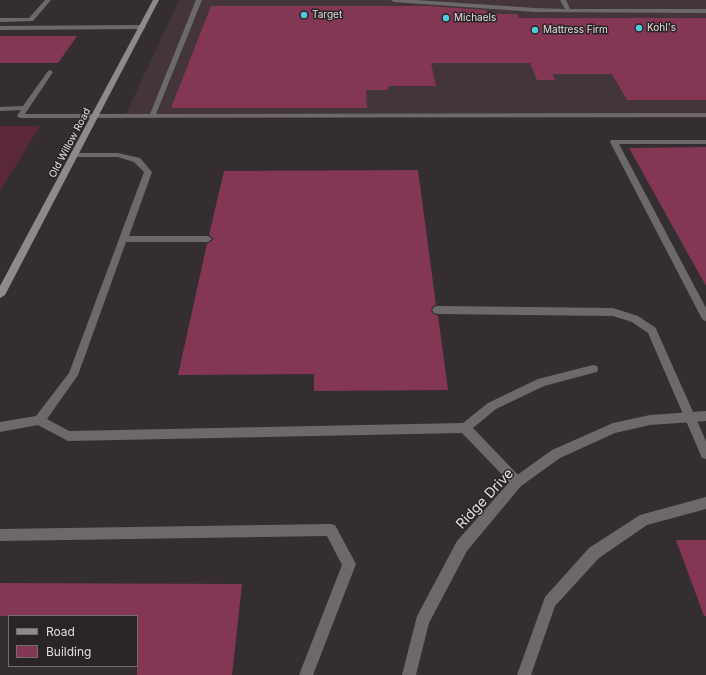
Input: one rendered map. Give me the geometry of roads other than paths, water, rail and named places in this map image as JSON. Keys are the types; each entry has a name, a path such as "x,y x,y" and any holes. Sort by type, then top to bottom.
{"street":[{"path":"0,20 31,20 48,0"},
{"name":"Old Willow Road","path":"0,295 156,0"},
{"path":"152,116 199,0"},
{"path":"394,0 431,1 535,10 706,10"},
{"path":"563,0 570,11"},
{"path":"0,28 143,27"},
{"path":"50,72 20,116 706,115"},
{"path":"0,109 25,108"},
{"path":"706,142 614,142 706,318"},
{"path":"39,420 73,375 148,172 137,160 118,155 75,155"},
{"path":"123,239 208,239"},
{"path":"437,310 613,312 635,319 652,331 706,454"},
{"path":"0,427 39,420 68,436 465,428 492,406 542,382 593,369"},
{"name":"Ridge Drive","path":"409,675 422,621 462,546 517,482 556,454 613,428 650,420 706,416"},
{"path":"465,428 517,482"},
{"path":"524,675 550,602 594,553 644,518 706,503"},
{"path":"0,536 330,530 349,564 306,675"}],"place":[{"name":"Target","path":"304,15"},
{"name":"Michaels","path":"446,18"},
{"name":"Kohl's","path":"639,28"},
{"name":"Mattress Firm","path":"535,30"}]}
